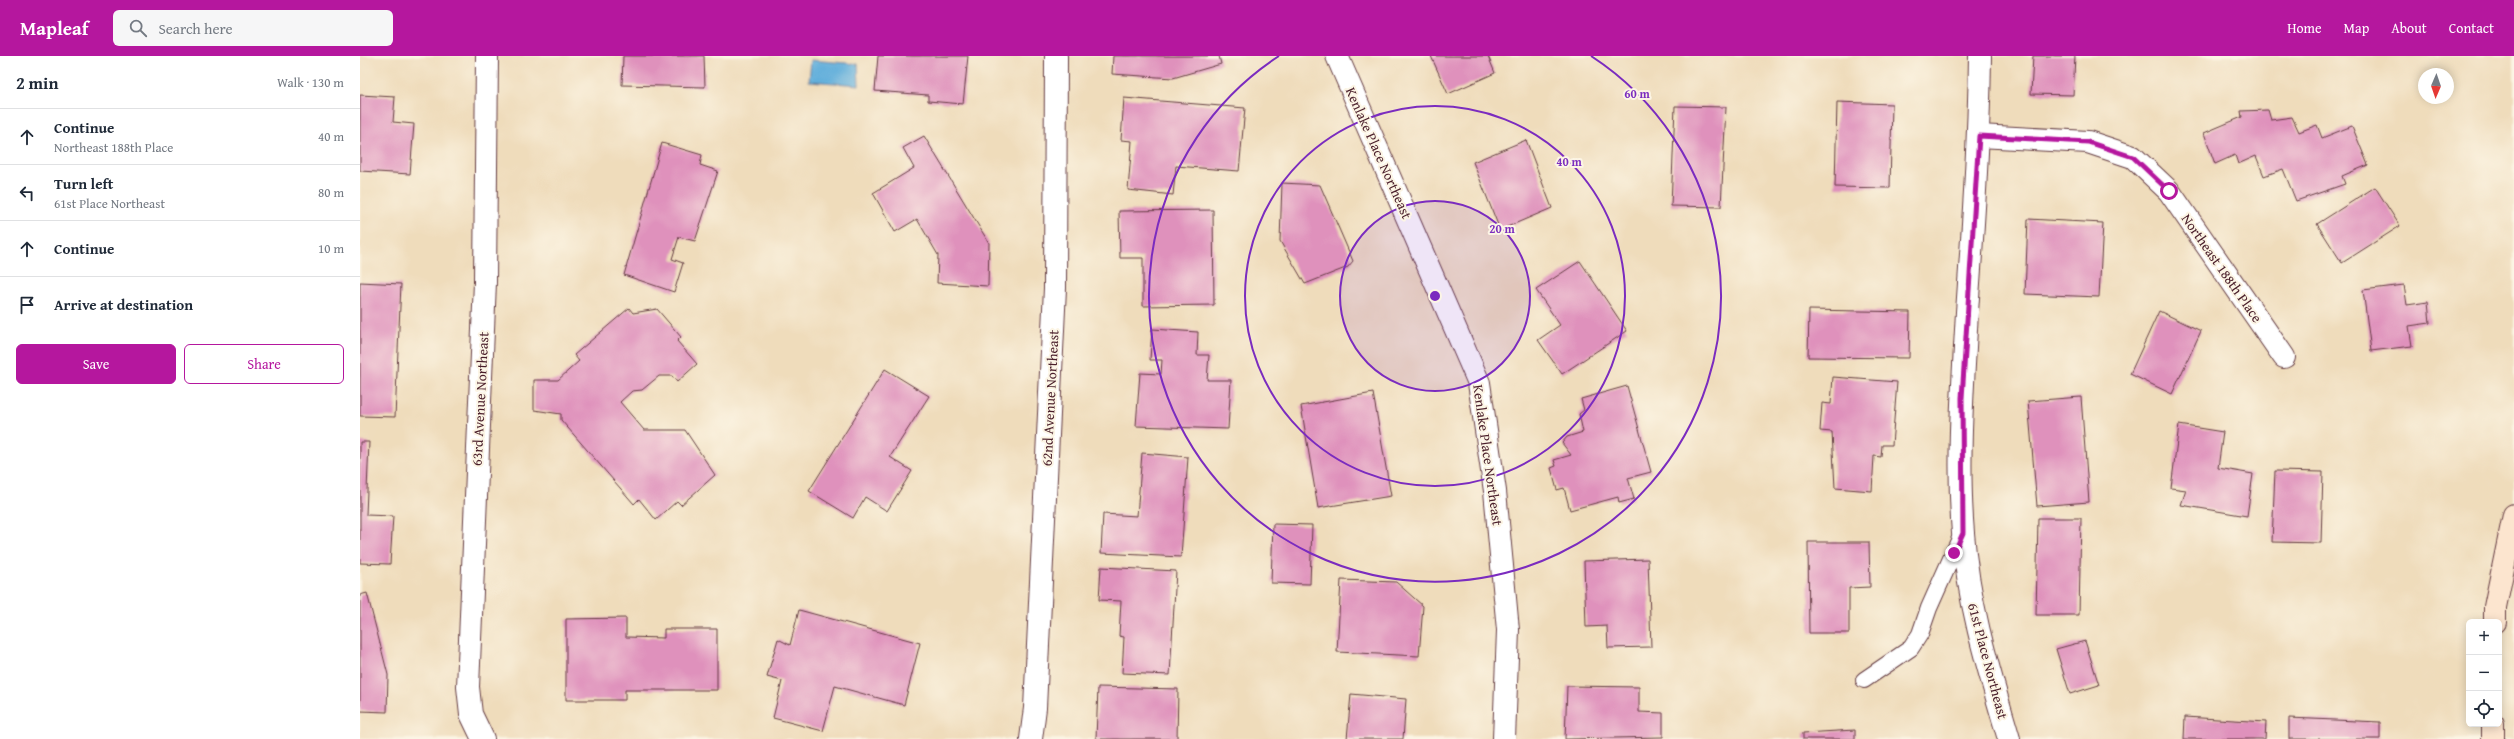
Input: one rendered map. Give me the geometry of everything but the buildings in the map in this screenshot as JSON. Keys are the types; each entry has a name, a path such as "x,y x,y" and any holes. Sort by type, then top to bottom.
{"main road":[{"path":"2495,619 2496,607 2514,515"},
{"path":"2493,727 2493,739"}],"street":[{"name":"63rd Avenue Northeast","path":"483,739 471,714 468,687 485,289 487,56"},
{"name":"62nd Avenue Northeast","path":"1031,739 1035,708 1055,288 1056,56"},
{"name":"Kenlake Place Northeast","path":"1336,56 1479,383 1496,491 1508,630 1504,739"},
{"name":"61st Place Northeast","path":"1980,56 1979,136 1962,398 1963,533 1971,595 1980,644 2009,739"},
{"name":"Northeast 188th Place","path":"1979,136 2088,142 2133,157 2169,191 2284,357"}],"lane":[{"path":"1864,680 1911,648 1920,634 1934,597 1963,533"}],"water":[{"path":"811,60 858,64 859,85 809,81"}],"route":[{"path":"1954,553 1963,533 1961,455 1962,398 1979,136 2088,142 2133,157 2169,191"}]}
